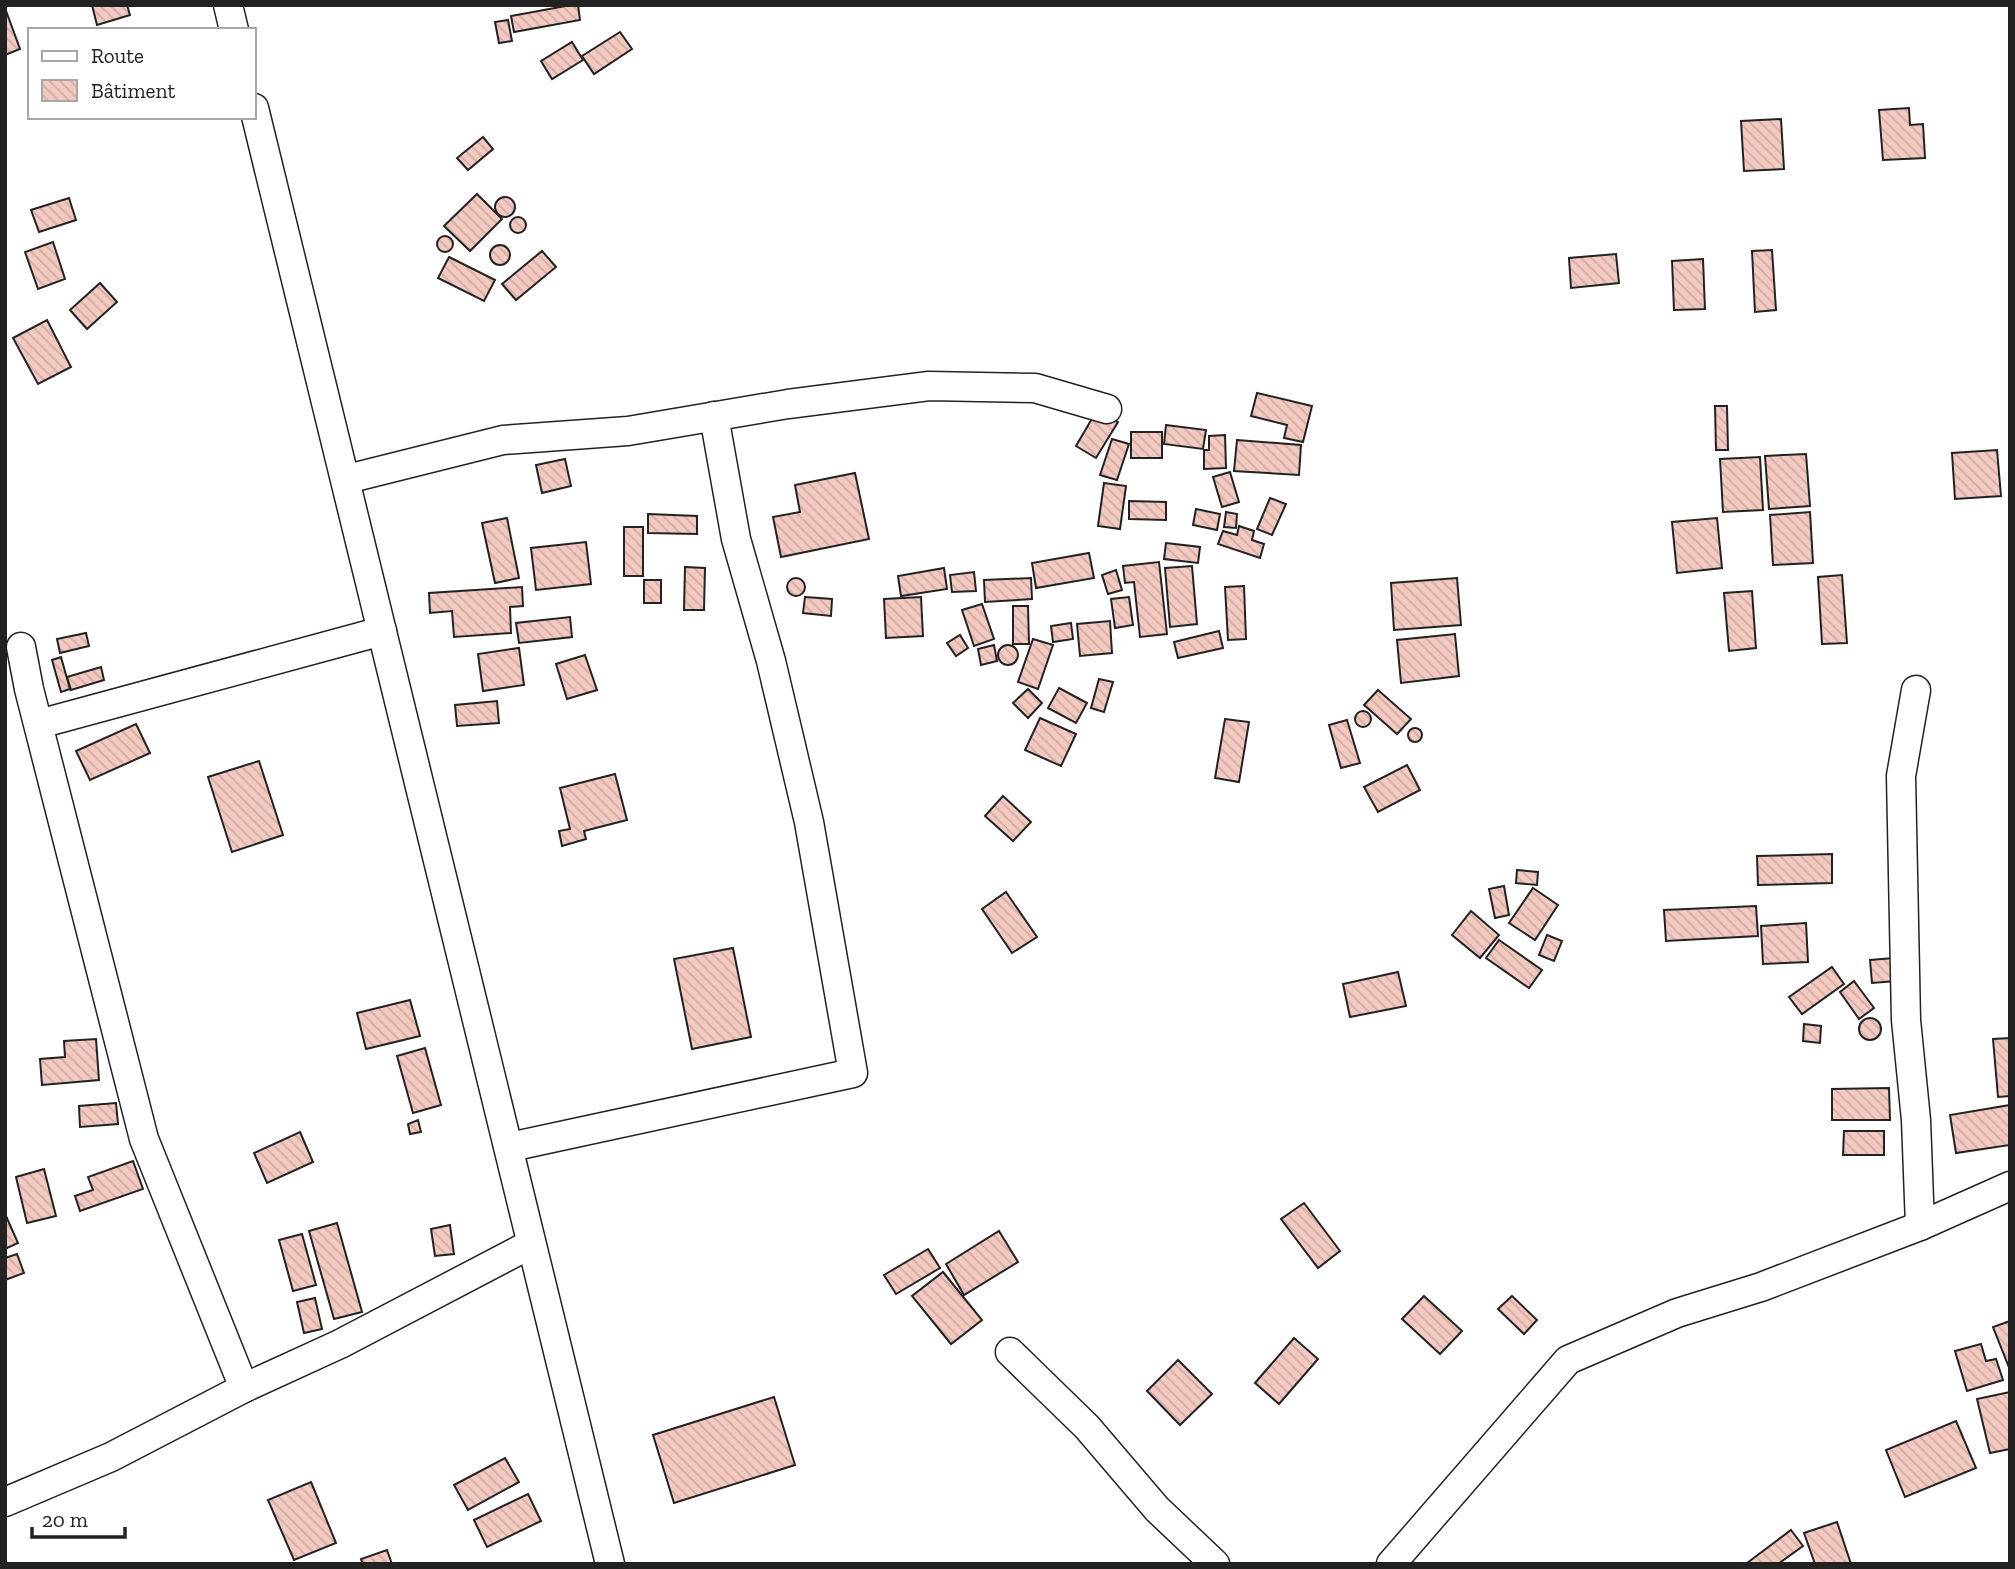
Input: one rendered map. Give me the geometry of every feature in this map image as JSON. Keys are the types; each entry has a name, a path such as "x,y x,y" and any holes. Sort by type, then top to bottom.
{"street":[{"path":"228,5 234,28"},
{"path":"256,116 347,479 610,1564"},
{"path":"347,479 503,440 628,431 788,404 929,386 1035,388 1107,409"},
{"path":"510,1147 853,1073 808,822 771,661 736,539 714,416"},
{"path":"38,724 382,631"},
{"path":"21,648 29,689 144,1139 244,1388"},
{"path":"1916,690 1901,776 1906,1020 1916,1120 1920,1227"},
{"path":"1391,1564 1569,1360 1677,1313 1761,1287 1920,1227 2010,1186"},
{"path":"5,1502 111,1457 244,1388 340,1344 531,1244"},
{"path":"1010,1352 1087,1427 1157,1509 1215,1564"}],"building":[{"path":"92,5 127,5 130,15 97,25"},
{"path":"578,5 580,20 514,32 511,16"},
{"path":"5,8 20,49 5,55"},
{"path":"508,20 512,41 499,43 495,22"},
{"path":"620,32 632,49 594,74 582,56"},
{"path":"572,42 583,60 552,79 541,61"},
{"path":"1909,108 1910,125 1923,124 1925,158 1883,160 1879,110"},
{"path":"1781,119 1784,169 1744,171 1741,121"},
{"path":"483,137 493,149 468,170 457,158"},
{"path":"477,194 502,219 470,251 444,226"},
{"path":"501,197 509,197 515,207 509,217 501,217 495,211 495,203"},
{"path":"69,198 76,220 39,232 31,210"},
{"path":"518,217 524,219 524,231 518,233 512,231 510,225 512,219"},
{"path":"442,236 448,236 453,244 451,250 442,252 437,247 437,241"},
{"path":"53,242 65,279 38,289 25,252"},
{"path":"496,245 504,245 510,255 504,265 496,265 490,259 490,251"},
{"path":"1772,250 1776,310 1755,312 1752,251"},
{"path":"542,251 556,267 516,300 502,284"},
{"path":"1616,254 1619,283 1571,288 1569,258"},
{"path":"449,257 495,280 484,301 438,278"},
{"path":"1703,259 1705,309 1674,310 1672,261"},
{"path":"100,283 117,302 87,329 70,310"},
{"path":"47,320 71,367 38,384 13,338"},
{"path":"1257,393 1312,406 1303,442 1284,438 1287,425 1251,416"},
{"path":"1715,406 1727,406 1728,450 1716,450"},
{"path":"1097,410 1118,422 1096,458 1076,446"},
{"path":"1166,425 1206,430 1203,449 1164,444"},
{"path":"1131,432 1162,432 1162,458 1131,458"},
{"path":"1225,435 1226,468 1204,469 1204,450 1209,450 1209,436"},
{"path":"1112,439 1129,444 1117,480 1100,475"},
{"path":"1237,440 1301,445 1299,475 1234,471"},
{"path":"1997,450 2001,496 1955,499 1952,453"},
{"path":"1806,454 1810,506 1769,509 1765,456"},
{"path":"1760,457 1763,510 1723,512 1720,459"},
{"path":"565,459 571,486 542,493 536,465"},
{"path":"1230,472 1239,502 1222,507 1213,477"},
{"path":"855,473 869,539 781,557 773,517 800,512 795,485"},
{"path":"1104,483 1126,486 1120,529 1098,526"},
{"path":"1270,498 1286,504 1272,535 1257,529"},
{"path":"1129,501 1166,502 1166,520 1129,519"},
{"path":"1196,509 1220,514 1217,530 1193,525"},
{"path":"1226,512 1237,514 1236,528 1224,527"},
{"path":"1810,512 1813,563 1773,565 1770,515"},
{"path":"648,514 697,516 697,534 648,533"},
{"path":"507,518 519,578 495,583 482,523"},
{"path":"1717,518 1722,568 1677,573 1672,522"},
{"path":"1239,526 1254,531 1252,540 1264,544 1260,558 1218,544 1223,531 1237,535"},
{"path":"624,527 643,527 643,576 624,576"},
{"path":"586,542 591,584 536,590 531,548"},
{"path":"1166,543 1200,547 1198,563 1164,559"},
{"path":"1089,553 1094,578 1036,588 1032,563"},
{"path":"1159,562 1167,634 1140,637 1134,582 1125,583 1123,566"},
{"path":"1192,566 1197,624 1170,627 1165,568"},
{"path":"685,567 705,568 704,610 684,610"},
{"path":"944,568 947,589 901,596 898,576"},
{"path":"1116,570 1122,590 1108,594 1102,575"},
{"path":"974,572 976,591 952,592 950,575"},
{"path":"1842,575 1847,643 1822,644 1818,577"},
{"path":"796,578 802,581 805,587 802,593 796,596 790,593 787,587 790,581"},
{"path":"1031,578 1032,599 985,602 984,580"},
{"path":"1457,578 1461,625 1394,630 1391,583"},
{"path":"644,580 661,580 661,603 644,603"},
{"path":"1244,586 1246,639 1228,640 1225,587"},
{"path":"522,587 523,606 510,607 511,633 454,637 452,611 430,613 429,593"},
{"path":"1752,591 1756,648 1729,651 1724,593"},
{"path":"805,597 832,599 831,616 803,613"},
{"path":"921,597 923,636 886,638 884,599"},
{"path":"1129,597 1133,625 1115,628 1111,599"},
{"path":"982,604 994,639 974,646 962,610"},
{"path":"1013,606 1028,606 1029,644 1013,644"},
{"path":"570,617 572,637 519,643 516,623"},
{"path":"1110,621 1112,653 1080,656 1077,624"},
{"path":"1071,623 1073,639 1053,642 1051,626"},
{"path":"1219,631 1223,648 1178,658 1174,642"},
{"path":"86,633 89,646 60,653 57,639"},
{"path":"1455,634 1459,676 1401,683 1397,640"},
{"path":"960,635 968,648 956,656 947,643"},
{"path":"1033,639 1053,645 1038,689 1018,682"},
{"path":"994,645 997,661 981,665 978,649"},
{"path":"1004,645 1012,645 1018,655 1012,665 1004,665 998,659 998,651"},
{"path":"519,648 524,685 483,691 478,654"},
{"path":"585,655 597,690 567,699 556,664"},
{"path":"61,657 70,689 61,692 52,660"},
{"path":"101,667 104,680 71,690 67,677"},
{"path":"1099,679 1113,682 1104,712 1091,708"},
{"path":"1059,688 1087,703 1076,723 1048,708"},
{"path":"1028,689 1042,703 1028,718 1013,703"},
{"path":"1378,690 1411,719 1397,734 1364,705"},
{"path":"497,701 499,723 457,726 455,705"},
{"path":"1363,711 1369,713 1369,725 1363,727 1357,725 1355,719 1357,713"},
{"path":"1040,718 1076,734 1061,766 1025,750"},
{"path":"1225,719 1249,722 1239,782 1215,778"},
{"path":"1347,720 1360,763 1341,768 1329,725"},
{"path":"136,724 150,753 90,780 76,751"},
{"path":"1415,728 1420,730 1420,740 1415,742 1410,740 1408,735 1410,730"},
{"path":"259,761 283,835 232,852 208,777"},
{"path":"1407,765 1420,790 1378,812 1364,787"},
{"path":"615,774 627,820 584,831 586,839 562,846 559,831 570,829 560,788"},
{"path":"1003,796 1031,822 1013,841 985,816"},
{"path":"1832,854 1832,883 1758,885 1757,856"},
{"path":"1517,870 1538,872 1537,885 1516,883"},
{"path":"1504,886 1509,915 1495,918 1489,889"},
{"path":"1533,888 1558,905 1535,940 1509,923"},
{"path":"1006,892 1037,937 1012,953 982,909"},
{"path":"1756,906 1758,936 1666,941 1664,910"},
{"path":"1471,911 1499,935 1480,958 1452,935"},
{"path":"1806,923 1808,962 1763,964 1761,926"},
{"path":"1547,935 1562,941 1554,961 1539,955"},
{"path":"1499,940 1542,970 1529,988 1486,958"},
{"path":"733,948 751,1037 692,1049 674,959"},
{"path":"1894,958 1896,981 1872,983 1870,960"},
{"path":"1832,967 1844,984 1802,1014 1789,997"},
{"path":"1398,972 1406,1006 1350,1017 1343,984"},
{"path":"1854,981 1874,1008 1859,1019 1840,992"},
{"path":"410,1000 420,1036 366,1049 357,1013"},
{"path":"1870,1018 1878,1021 1881,1029 1878,1037 1870,1040 1862,1037 1859,1029 1862,1021"},
{"path":"1804,1024 1821,1026 1820,1043 1803,1041"},
{"path":"2010,1038 2010,1096 1998,1097 1993,1039"},
{"path":"96,1039 99,1080 42,1085 40,1059 65,1057 64,1041"},
{"path":"425,1048 441,1105 413,1113 397,1056"},
{"path":"1889,1088 1890,1120 1832,1120 1832,1089"},
{"path":"116,1103 118,1124 80,1127 79,1106"},
{"path":"2010,1105 2010,1145 1956,1153 1950,1115"},
{"path":"418,1120 421,1132 410,1134 408,1124"},
{"path":"1844,1131 1884,1131 1884,1155 1843,1155"},
{"path":"300,1132 313,1162 267,1183 254,1153"},
{"path":"133,1161 143,1189 80,1211 75,1196 93,1190 88,1177"},
{"path":"44,1169 56,1216 27,1223 16,1177"},
{"path":"1304,1203 1340,1251 1318,1268 1281,1219"},
{"path":"5,1217 18,1243 5,1249"},
{"path":"337,1223 362,1312 334,1319 309,1231"},
{"path":"450,1225 454,1254 435,1256 431,1229"},
{"path":"999,1231 1018,1262 964,1295 946,1264"},
{"path":"302,1234 316,1285 293,1291 279,1240"},
{"path":"928,1249 940,1268 896,1294 884,1275"},
{"path":"17,1254 24,1273 5,1280 5,1258"},
{"path":"943,1272 982,1320 951,1344 912,1296"},
{"path":"1424,1296 1462,1331 1440,1354 1402,1319"},
{"path":"1512,1296 1537,1320 1524,1334 1498,1309"},
{"path":"315,1298 322,1329 304,1333 297,1302"},
{"path":"2010,1321 2010,1370 1993,1327"},
{"path":"1294,1338 1318,1359 1279,1404 1255,1383"},
{"path":"1981,1344 1986,1361 1996,1359 2003,1380 1967,1391 1955,1351"},
{"path":"1178,1360 1212,1394 1180,1425 1147,1391"},
{"path":"2010,1392 2010,1449 1990,1453 1977,1399"},
{"path":"774,1397 795,1465 674,1503 653,1435"},
{"path":"1956,1421 1976,1468 1905,1497 1886,1450"},
{"path":"505,1458 519,1482 468,1510 454,1485"},
{"path":"311,1482 336,1543 294,1560 268,1500"},
{"path":"528,1494 541,1521 487,1547 474,1520"},
{"path":"1837,1522 1851,1564 1815,1564 1804,1533"},
{"path":"1791,1530 1803,1546 1778,1564 1747,1563"},
{"path":"387,1550 392,1564 363,1564 361,1559"}]}
